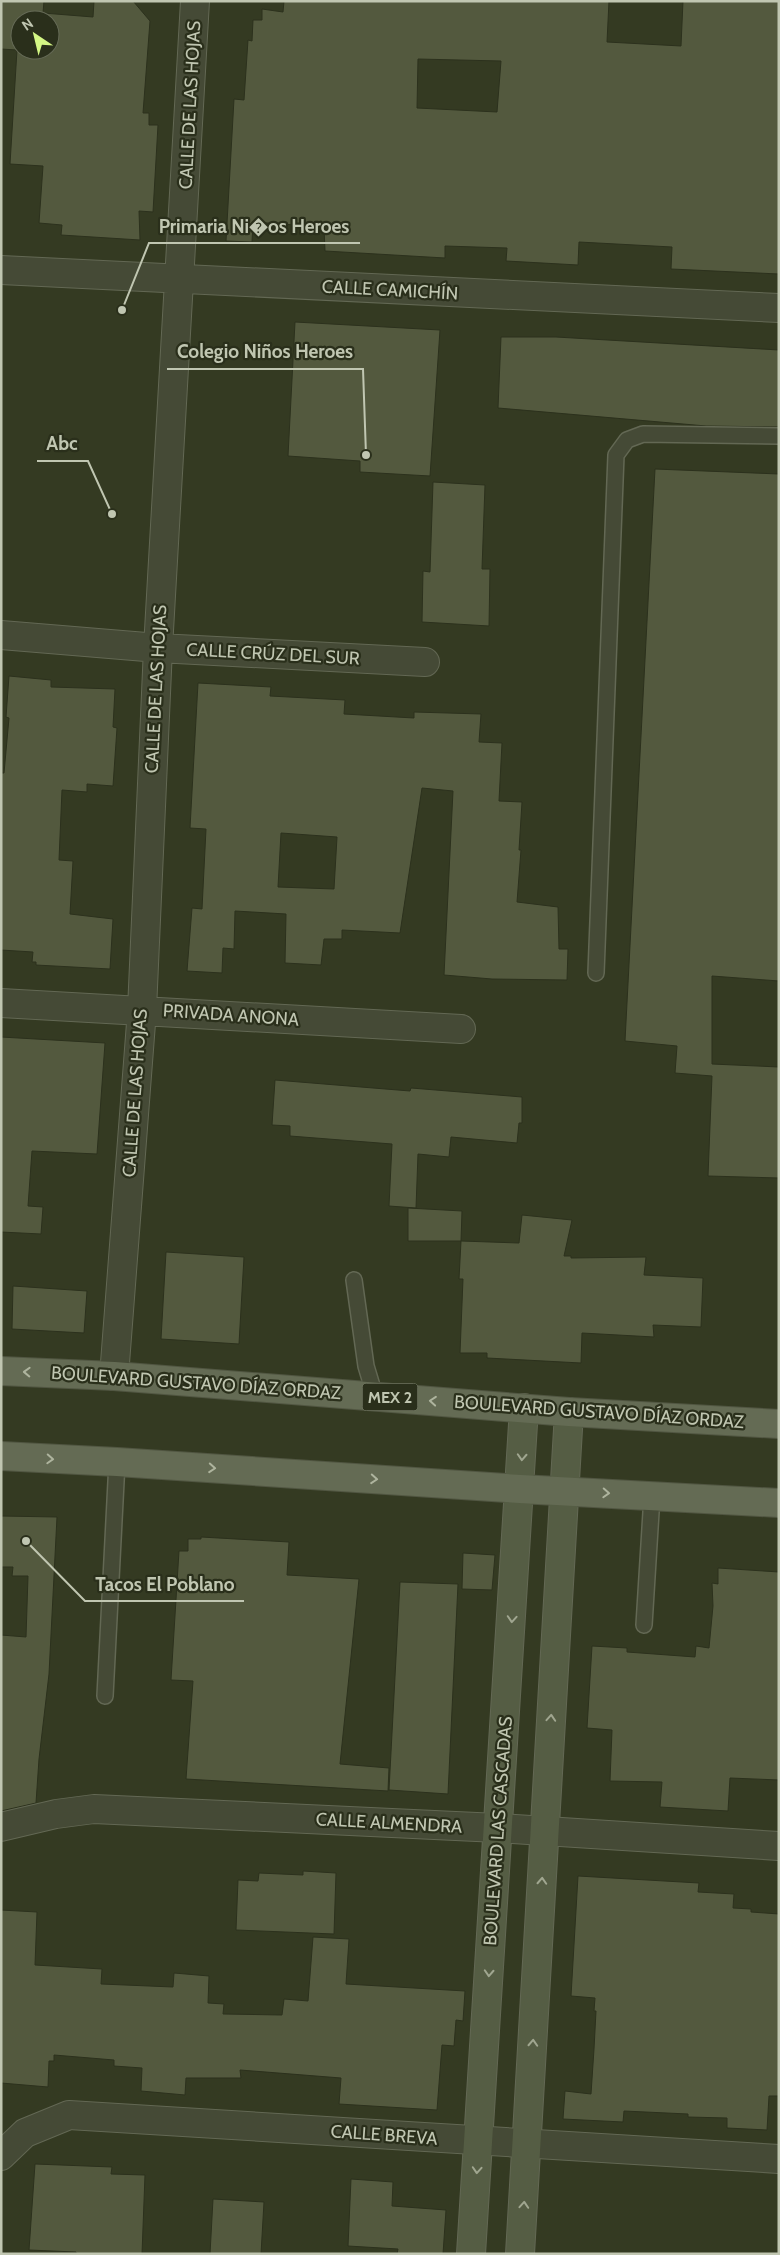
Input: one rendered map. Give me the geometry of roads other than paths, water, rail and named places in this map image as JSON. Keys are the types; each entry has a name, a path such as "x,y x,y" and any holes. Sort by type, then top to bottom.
{"main road":[{"name":"BOULEVARD GUSTAVO DÍAZ ORDAZ","path":"1,1371 114,1376 569,1412 779,1424"},
{"path":"1,1456 520,1489 779,1503"}],"street":[{"name":"CALLE DE LAS HOJAS","path":"114,1376 142,1010 158,648 195,1"},
{"name":"CALLE CAMICHÍN","path":"1,270 779,308"},
{"name":"CALLE CRÚZ DEL SUR","path":"1,635 158,648 425,662"},
{"name":"PRIVADA ANONA","path":"1,1003 461,1029"},
{"name":"BOULEVARD LAS CASCADAS","path":"471,2254 524,1408"},
{"path":"520,2254 566,1491 569,1412"},
{"name":"CALLE ALMENDRA","path":"1,1828 56,1814 94,1809 498,1828 779,1846"},
{"name":"CALLE BREVA","path":"1,2156 25,2133 70,2115 779,2159"}],"lane":[{"path":"596,973 616,455 627,440 643,434 779,436"},
{"path":"354,1280 366,1366 375,1396"},
{"path":"106,1696 117,1462"},
{"path":"644,1626 652,1496"}],"place":[{"name":"Primaria Ni�os Heroes","path":"122,310"},
{"name":"Colegio Niños Heroes","path":"366,455"},
{"name":"Abc","path":"112,514"},
{"name":"Tacos El Poblano","path":"26,1541"}]}
